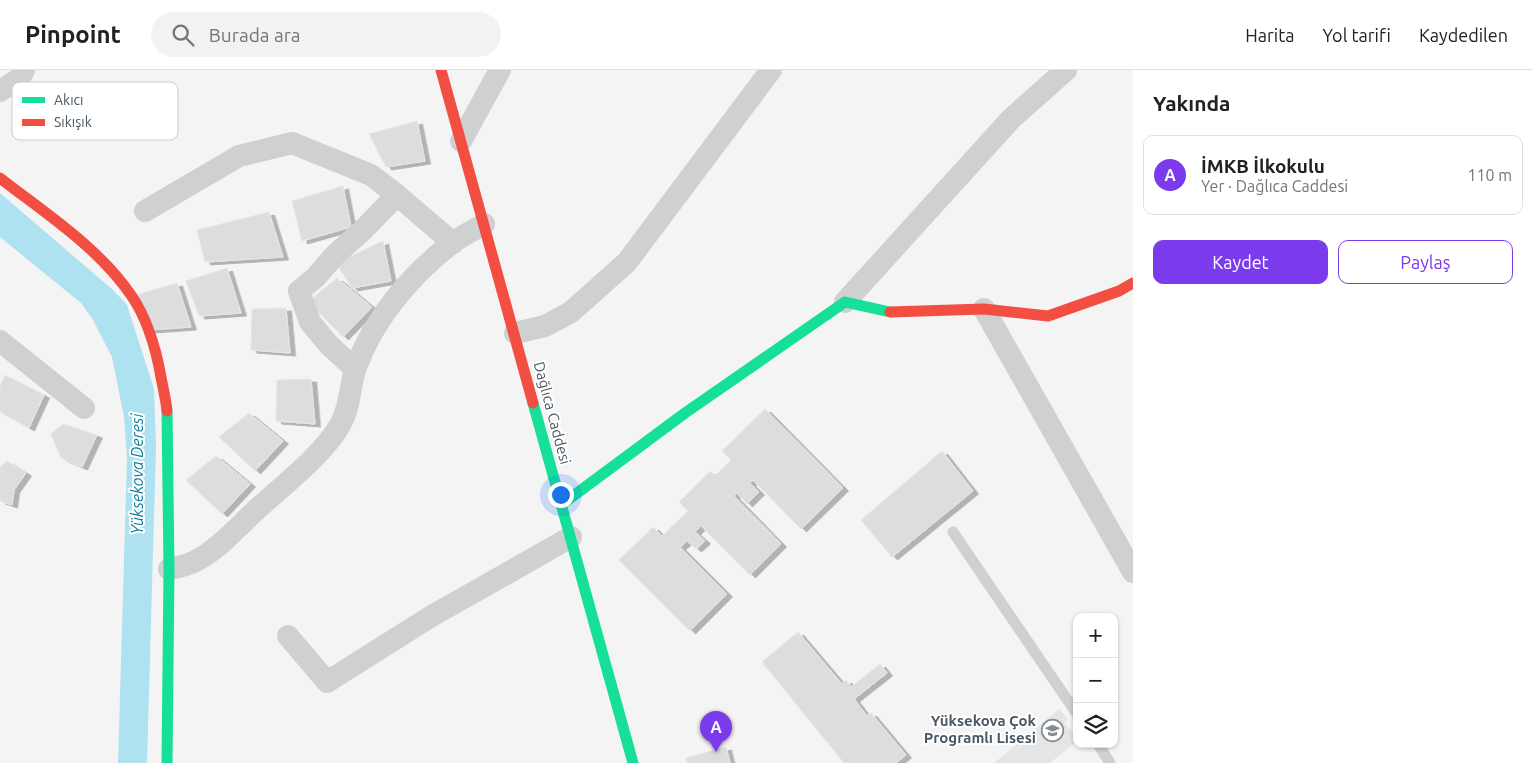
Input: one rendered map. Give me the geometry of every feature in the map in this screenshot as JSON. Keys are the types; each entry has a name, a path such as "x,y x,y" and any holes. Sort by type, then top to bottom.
{"street":[{"path":"14,82 20,78 24,70"},
{"name":"Dağlıca Caddesi","path":"441,70 633,763"},
{"path":"461,141 500,70"},
{"path":"514,333 545,326 571,312 627,262 771,70"},
{"path":"561,505 685,413 845,302 1011,119 1066,70"},
{"path":"0,91 12,83"},
{"path":"145,211 239,156 292,143 372,176 453,243"},
{"path":"0,178 99,257 131,295 142,316 158,358 167,408 169,569 167,763"},
{"path":"355,369 329,345 310,322 299,291 316,277 335,255 363,230 397,195"},
{"path":"169,569 188,565 212,551 321,450 340,426 350,404 355,369 378,322 396,297 422,269 453,243 484,224"},
{"path":"845,302 889,312 984,309 1048,316 1119,292 1133,283"},
{"path":"984,309 1133,572"},
{"path":"0,341 84,408"},
{"path":"288,636 327,682 430,617 571,537"}],"lane":[{"path":"953,532 1073,708"},
{"path":"1101,748 1110,763"}],"shaded area":[{"name":"Yüksekova Çok Programlı Lisesi","path":"1059,709 1068,719 1064,723 1073,733 1073,744 1050,763 994,763"}],"water":[{"name":"Yüksekova Deresi","path":"0,193 113,290 127,305 154,389 156,447 147,763 118,763 127,458 124,417 112,357 93,320 81,303 0,237"}],"building":[{"path":"417,121 425,161 386,167 369,134"},
{"path":"343,186 351,227 302,241 292,201"},
{"path":"269,212 283,257 205,262 197,230"},
{"path":"383,241 391,281 352,288 336,263"},
{"path":"227,268 241,313 199,316 186,281"},
{"path":"337,278 372,307 343,337 308,302"},
{"path":"177,283 191,327 149,330 136,295"},
{"path":"286,308 290,353 251,350 252,309"},
{"path":"5,375 44,395 29,428 0,412 0,386"},
{"path":"311,379 315,424 276,421 277,380"},
{"path":"765,409 843,488 801,529 753,480 750,483 759,492 747,504 737,493 734,496 781,544 750,575 701,526 695,532 705,541 696,549 687,541 680,547 727,594 690,631 619,560 653,527 662,536 688,511 679,502 710,471 715,476 731,460 722,451"},
{"path":"249,413 283,441 255,471 219,437"},
{"path":"63,424 97,435 82,467 61,458 51,434"},
{"path":"942,451 973,491 892,557 861,520"},
{"path":"216,456 250,484 222,514 186,480"},
{"path":"7,461 26,473 14,490 12,505 0,501 0,467"},
{"path":"798,632 842,684 846,680 851,687 880,664 887,673 854,699 867,716 871,713 906,755 896,763 844,763 762,662"},
{"path":"726,747 730,763 687,763 686,758"}],"traffic: fast":[{"path":"561,505 685,413 845,302 890,312"},
{"path":"533,403 633,763"},
{"path":"167,411 169,569 167,763"}],"traffic: jam":[{"path":"441,70 533,403"},
{"path":"0,178 87,246 103,261 131,295 142,314 154,345 167,411"},
{"path":"890,312 984,309 1048,316 1119,291 1133,283"}],"place":[{"name":"Yüksekova Çok Programlı Lisesi","path":"1052,730"},
{"name":"İMKB İlkokulu","path":"716,752"}]}
